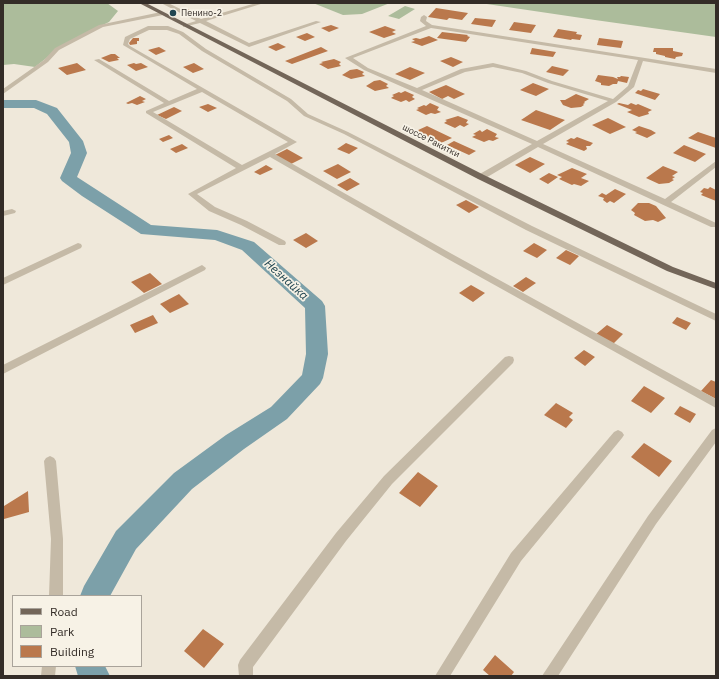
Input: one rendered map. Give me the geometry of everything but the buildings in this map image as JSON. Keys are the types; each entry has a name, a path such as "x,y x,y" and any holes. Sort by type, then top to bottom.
{"main road":[{"name":"шоссе Ракитки","path":"142,3 481,177 670,269 716,286"}],"street":[{"path":"164,3 249,45 318,22"},
{"path":"185,26 261,3"},
{"path":"3,92 46,61 58,49 101,26 161,14"},
{"path":"424,17 423,21 430,26 716,71"},
{"path":"430,26 348,58 366,69 538,144 714,225"},
{"path":"282,243 244,223 212,209 192,194 293,142 128,47 125,44 127,38 148,28 168,28 181,33 204,50 289,100 306,116 346,133 528,228 716,318"},
{"path":"97,60 168,103"},
{"path":"481,177 614,101 631,87 641,60"},
{"path":"417,90 463,70 493,65 524,72 550,82 614,101"},
{"path":"201,90 148,112 241,168"},
{"path":"270,154 449,256 716,404"},
{"path":"666,202 716,163"},
{"path":"3,214 12,211"},
{"path":"3,282 78,246"},
{"path":"3,370 202,268"},
{"path":"245,670 341,537 388,480 509,360"},
{"path":"549,676 652,520 716,433"},
{"path":"442,676 516,557 618,435"},
{"path":"50,461 57,539 56,595"}],"green space":[{"path":"3,3 107,3 118,11 109,22 63,45 35,67 14,64 3,65"},
{"path":"313,3 390,3 362,14 343,15"},
{"path":"480,3 716,3 716,37 595,20"},
{"path":"405,6 415,9 399,19 388,16"}],"waterway":[{"name":"Незнайка","path":"3,104 36,104 52,111 76,141 79,153 68,178 88,192 147,230 217,235 248,246 315,306 317,354 312,378 279,413 235,442 183,481 126,540 95,595"},
{"name":"Незнайка","path":"90,667 94,676"}],"place":[{"name":"Пенино-2","path":"173,13"}]}
